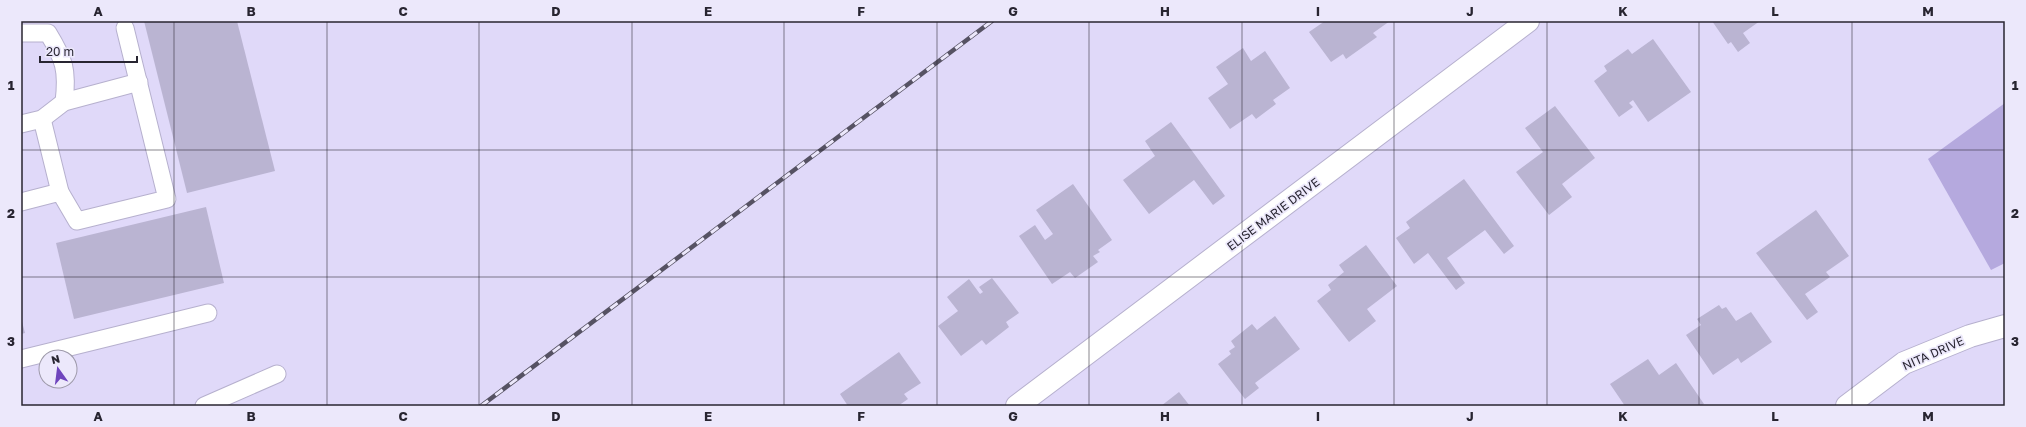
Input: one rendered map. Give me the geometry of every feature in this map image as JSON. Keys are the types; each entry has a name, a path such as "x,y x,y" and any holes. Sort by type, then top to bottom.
{"street":[{"name":"ELISE MARIE DRIVE","path":"1017,406 1528,21"},
{"name":"NITA DRIVE","path":"1847,406 1904,363 1970,336 2005,326"}],"lane":[{"path":"42,119 60,192 77,221 168,199 124,28"},
{"path":"21,33 48,33 61,54 66,79 64,102"},
{"path":"21,124 42,119 64,102 138,82"},
{"path":"21,202 60,192"},
{"path":"21,359 208,313"},
{"path":"204,406 277,374"}],"shaded area":[{"path":"2005,103 2005,263 1991,270 1928,159"}],"building":[{"path":"144,21 237,21 275,171 187,193"},
{"path":"1325,21 1390,21 1373,33 1377,37 1346,59 1343,54 1331,62 1309,32"},
{"path":"1712,21 1760,21 1743,33 1750,43 1738,52 1731,42 1728,44"},
{"path":"1653,39 1691,92 1648,122 1633,100 1629,103 1633,107 1619,117 1594,81 1607,71 1604,66 1628,49 1632,54"},
{"path":"1243,48 1251,61 1265,51 1290,88 1273,100 1276,104 1256,119 1252,114 1230,129 1208,98 1228,84 1216,67"},
{"path":"1555,106 1595,158 1562,184 1572,197 1549,215 1516,172 1543,152 1525,128"},
{"path":"1171,122 1225,196 1213,205 1194,180 1149,214 1123,180 1155,156 1145,141"},
{"path":"1464,179 1514,246 1504,254 1485,230 1447,258 1465,283 1456,290 1428,253 1414,264 1396,238 1410,228 1406,222"},
{"path":"1073,184 1112,240 1098,250 1100,252 1093,256 1098,262 1075,278 1070,272 1052,284 1019,236 1035,225 1045,240 1053,234 1036,210"},
{"path":"206,207 224,283 74,319 56,243"},
{"path":"1816,210 1849,256 1826,272 1830,277 1805,294 1818,312 1807,320 1756,253"},
{"path":"1366,245 1397,286 1367,309 1376,321 1349,342 1317,301 1331,290 1328,285 1344,272 1339,265"},
{"path":"992,278 1019,313 1006,322 1009,327 986,345 982,340 961,356 938,326 958,311 947,297 969,279 980,294 983,292 979,287"},
{"path":"1719,305 1722,309 1726,307 1736,321 1751,312 1772,342 1741,363 1738,358 1713,375 1686,335 1701,325 1697,319"},
{"path":"1275,316 1300,349 1255,383 1259,388 1245,399 1218,364 1231,354 1229,351 1235,347 1231,341 1252,324 1257,330"},
{"path":"21,318 25,333 21,334"},
{"path":"899,352 921,383 904,394 908,399 898,406 848,406 840,394"},
{"path":"1648,359 1659,375 1676,363 1704,404 1700,406 1625,406 1610,384"},
{"path":"1179,392 1190,406 1161,406"}],"railway":[{"path":"481,406 992,21"}]}
